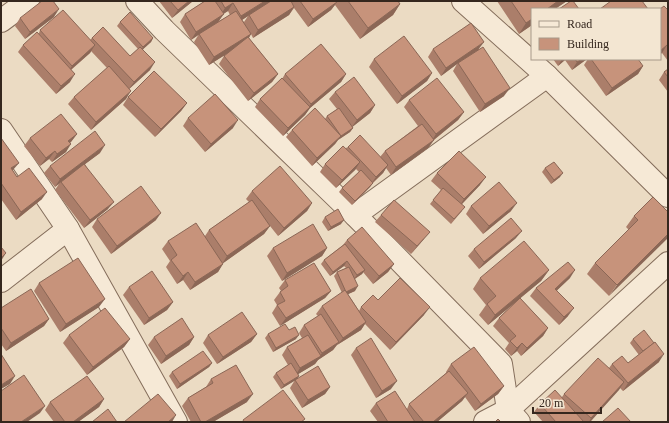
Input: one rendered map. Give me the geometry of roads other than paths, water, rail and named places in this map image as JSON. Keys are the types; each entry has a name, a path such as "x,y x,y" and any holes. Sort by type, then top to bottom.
{"street":[{"path":"1,21 28,1"},
{"path":"138,1 164,30 355,215 501,364 514,416"},
{"path":"463,1 664,184"},
{"path":"355,215 547,76"},
{"path":"1,130 68,229 176,422"},
{"path":"1,282 68,229"},
{"path":"485,422 514,416 668,263"}]}
